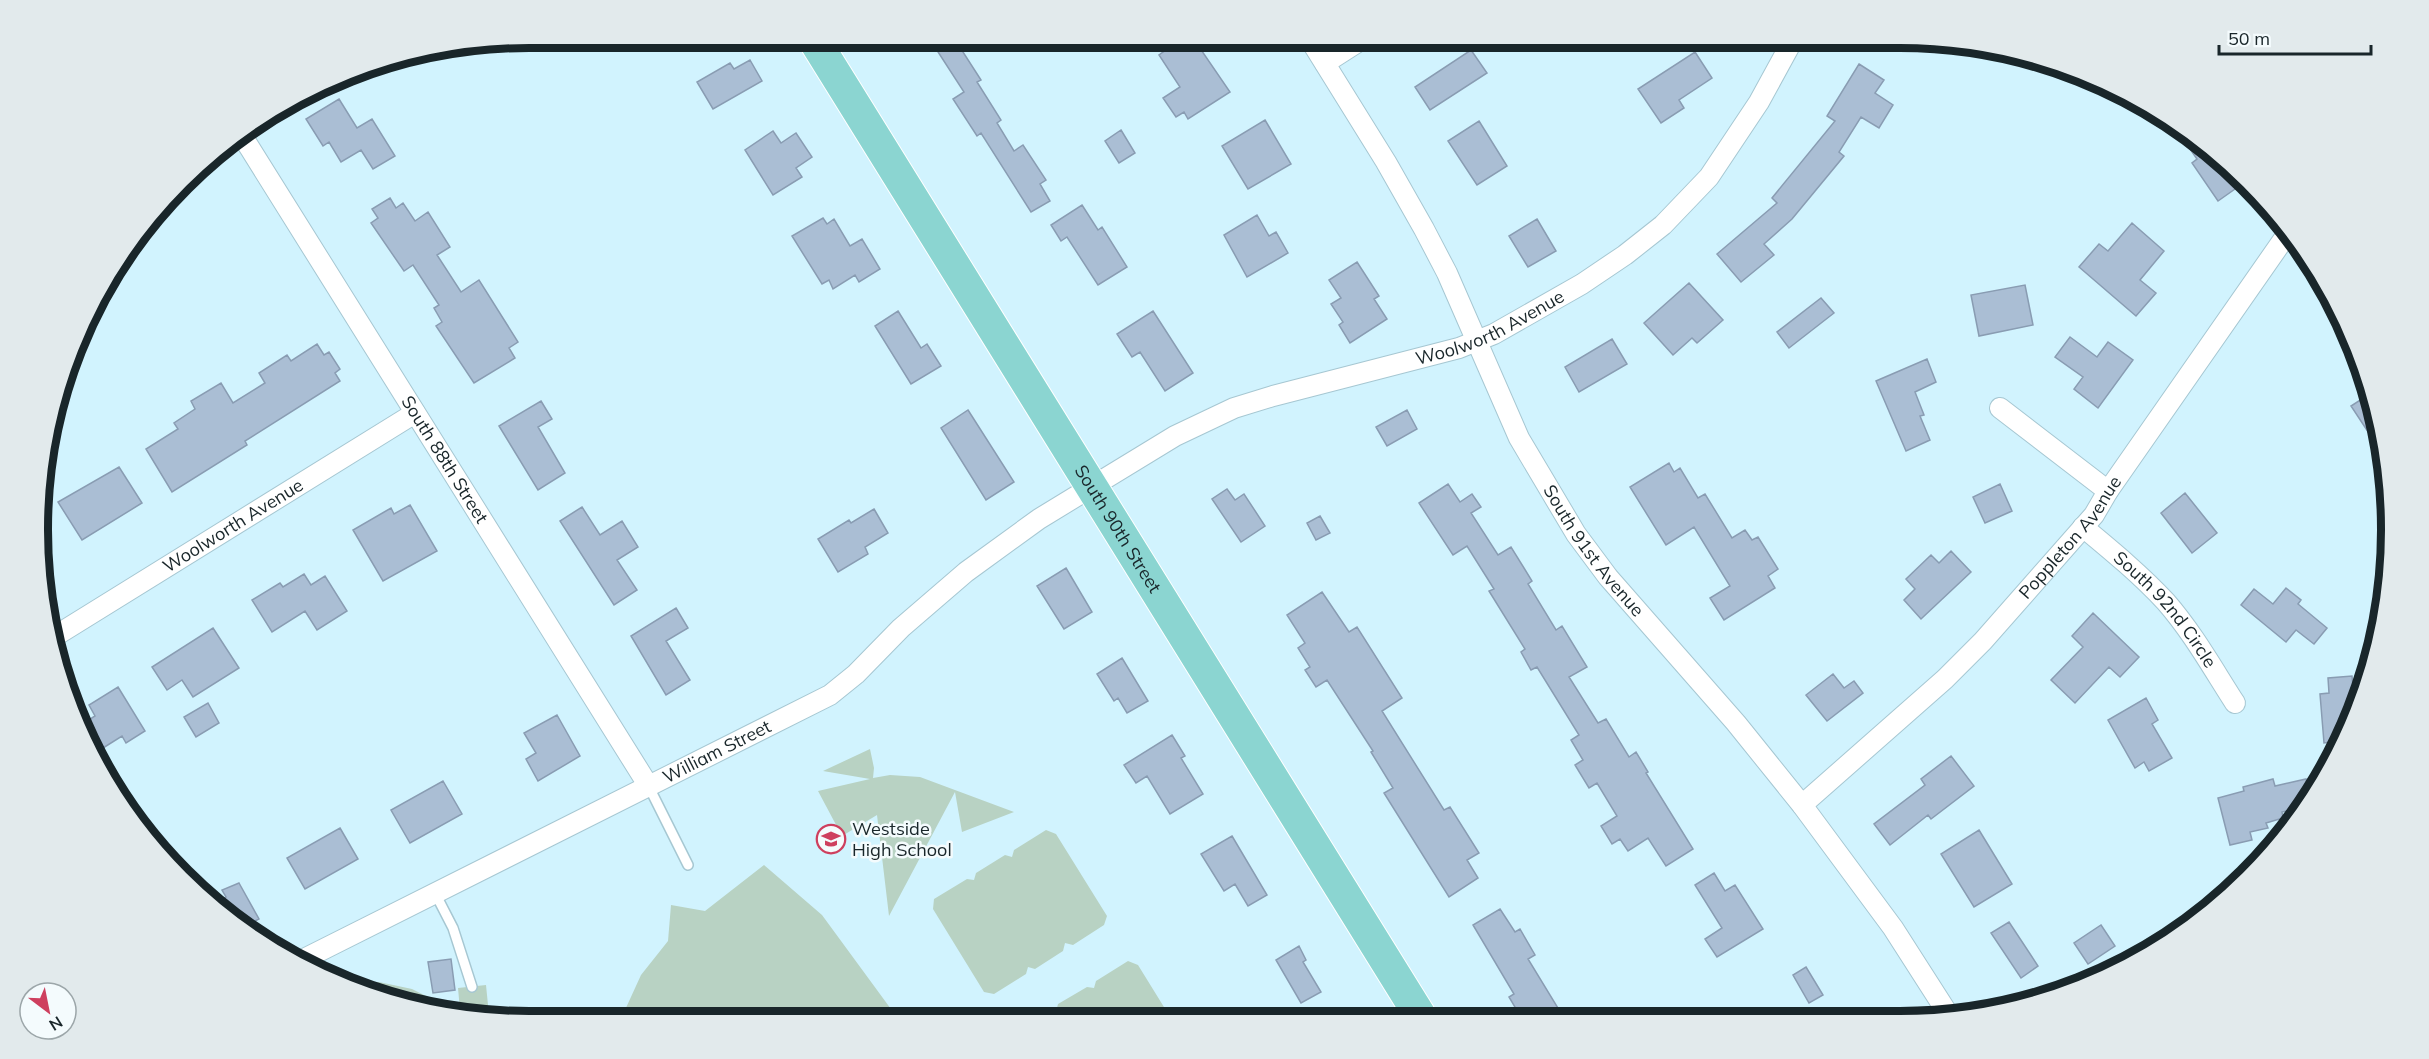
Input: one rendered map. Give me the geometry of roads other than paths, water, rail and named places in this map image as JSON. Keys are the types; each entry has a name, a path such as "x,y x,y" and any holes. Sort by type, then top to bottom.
{"main road":[{"name":"South 90th Street","path":"819,48 1417,1011"}],"street":[{"name":"South 91st Avenue","path":"1315,48 1386,162 1424,229 1519,438 1576,534 1608,577 1736,723 1802,804 1881,911 1945,1009"},
{"path":"1325,63 1348,48"},
{"name":"Woolworth Avenue","path":"1092,487 1175,436 1233,408 1459,348 1494,334 1582,284 1625,255 1689,201 1728,151 1788,48"},
{"name":"South 88th Street","path":"246,141 648,784"},
{"name":"Poppleton Avenue","path":"1802,804 1945,679 1983,641 2094,515 2283,239"},
{"path":"2000,408 2109,491"},
{"name":"Woolworth Avenue","path":"60,634 415,413"},
{"name":"William Street","path":"309,957 648,784 830,695 856,674 901,628 966,572 1039,519 1092,487"},
{"name":"South 92nd Circle","path":"2084,526 2142,578 2167,604 2195,640 2235,703"}],"lane":[{"path":"648,784 688,865"},
{"path":"435,893 453,928 472,987"}],"place":[{"name":"Westside High School","path":"831,839"}]}
